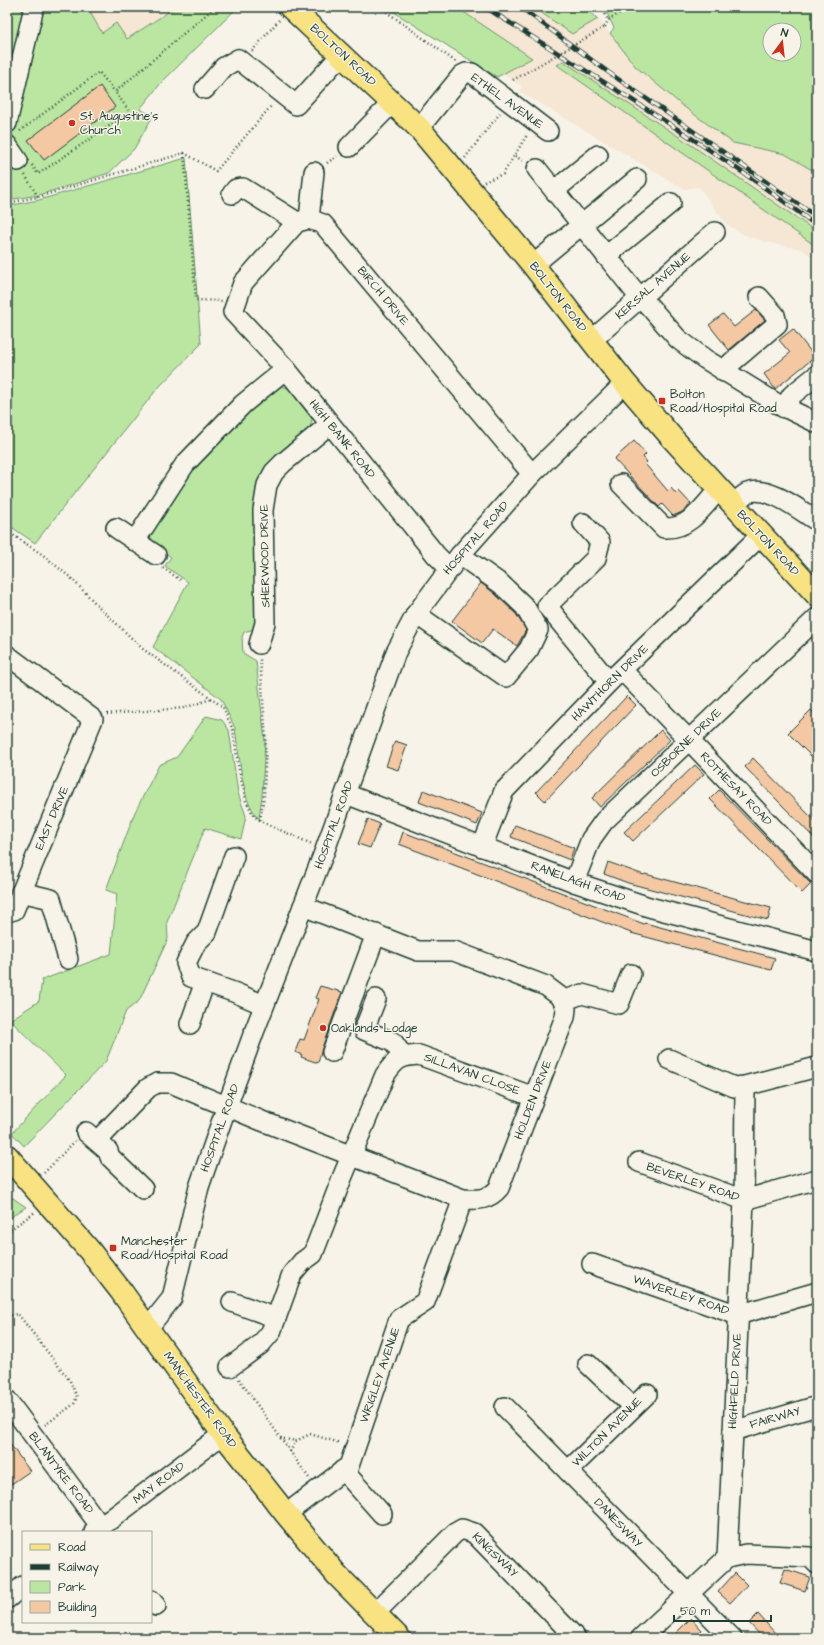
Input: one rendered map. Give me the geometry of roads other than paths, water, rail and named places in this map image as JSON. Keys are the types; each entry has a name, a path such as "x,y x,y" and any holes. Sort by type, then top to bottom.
{"main road":[{"name":"BOLTON ROAD","path":"285,12 342,54 419,128 533,265 625,383 726,497 817,595"},
{"name":"MANCHESTER ROAD","path":"7,1156 89,1250 148,1328 223,1434 286,1514 385,1629"}],"street":[{"path":"18,161 11,133 34,7"},
{"path":"205,89 224,67 240,61 296,106 342,54"},
{"name":"ETHEL AVENUE","path":"419,128 466,73 472,73 542,126"},
{"path":"349,147 392,103"},
{"path":"555,190 598,155"},
{"path":"537,169 606,256 678,339 724,372 784,408 817,423"},
{"path":"303,221 314,172"},
{"path":"533,265 637,179"},
{"name":"BIRCH DRIVE","path":"232,194 236,189 243,188 303,221 323,224 532,474"},
{"path":"606,256 671,203"},
{"name":"HIGH BANK ROAD","path":"303,221 243,283 235,306 436,555 454,561 501,584 525,607 538,630 529,649 506,677 416,614"},
{"name":"KERSAL AVENUE","path":"592,340 715,232"},
{"path":"724,372 731,363 777,324 775,315 759,297"},
{"path":"135,541 185,464 243,404 286,369"},
{"path":"784,408 792,395 817,375"},
{"name":"HOSPITAL ROAD","path":"148,1328 172,1298 199,1187 227,1106 264,1005 346,794 396,652 416,614 454,561 532,474 625,383"},
{"name":"SHERWOOD DRIVE","path":"259,644 265,623 263,510 267,486 274,472 283,463 330,424"},
{"path":"621,484 664,528 673,528 688,522 726,497 756,491 768,493 790,503 817,521"},
{"name":"ROTHESAY ROAD","path":"583,523 600,542 596,558 547,606 615,676 689,740 817,874"},
{"path":"116,528 156,555"},
{"name":"HAWTHORN DRIVE","path":"482,847 504,791 615,676 761,535"},
{"name":"OSBORNE DRIVE","path":"574,882 591,839 604,821 817,618"},
{"name":"EAST DRIVE","path":"7,655 100,717 14,910 7,912"},
{"name":"RANELAGH ROAD","path":"346,794 574,882 649,907 817,951"},
{"path":"234,856 207,932 196,943 186,963 192,977 264,1005"},
{"path":"21,892 51,899 68,959"},
{"path":"303,906 418,951 454,951 546,986 555,991 563,1001 582,994 619,1004 631,974"},
{"path":"332,1052 376,934"},
{"path":"190,1024 205,982"},
{"path":"230,1367 260,1345 271,1332 292,1274 302,1262 313,1254 385,1075 393,1063 403,1056 393,1042 364,1030 376,999"},
{"name":"HOLDEN DRIVE","path":"144,1189 110,1157 97,1142 148,1088 157,1083 171,1083 463,1199 483,1199 494,1194 499,1188 565,1016 563,1001"},
{"name":"SILLAVAN CLOSE","path":"403,1056 419,1055 534,1097"},
{"path":"669,1059 734,1087 745,1086 817,1067"},
{"name":"HIGHFIELD DRIVE","path":"727,1558 744,1200 745,1086"},
{"name":"BEVERLEY ROAD","path":"639,1162 744,1200 817,1179"},
{"name":"WRIGLEY AVENUE","path":"286,1514 349,1466 399,1319 425,1302 463,1199"},
{"name":"WAVERLEY ROAD","path":"592,1264 738,1315 817,1292"},
{"path":"232,1302 276,1318"},
{"path":"588,1364 633,1407"},
{"name":"WILTON AVENUE","path":"568,1471 647,1394"},
{"name":"BLANTYRE ROAD","path":"7,1400 98,1529"},
{"name":"FAIRWAY","path":"733,1431 817,1406"},
{"name":"DANESWAY","path":"505,1407 732,1638"},
{"name":"MAY ROAD","path":"98,1529 223,1434"},
{"path":"343,1470 382,1514"},
{"name":"KINGSWAY","path":"385,1629 455,1533 462,1530 468,1530 474,1533 494,1552 576,1638"},
{"path":"641,1638 689,1595 727,1558 746,1554 810,1557 817,1564"},
{"path":"7,1599 22,1587"}],"railway":[{"path":"485,7 695,140 817,226"},
{"path":"520,7 608,72 817,217"}],"place":[{"name":"St. Augustine's Church","path":"72,123"},
{"name":"Bolton Road/Hospital Road","path":"662,401"},
{"name":"Oaklands Lodge","path":"323,1028"},
{"name":"Manchester Road/Hospital Road","path":"113,1248"}]}
